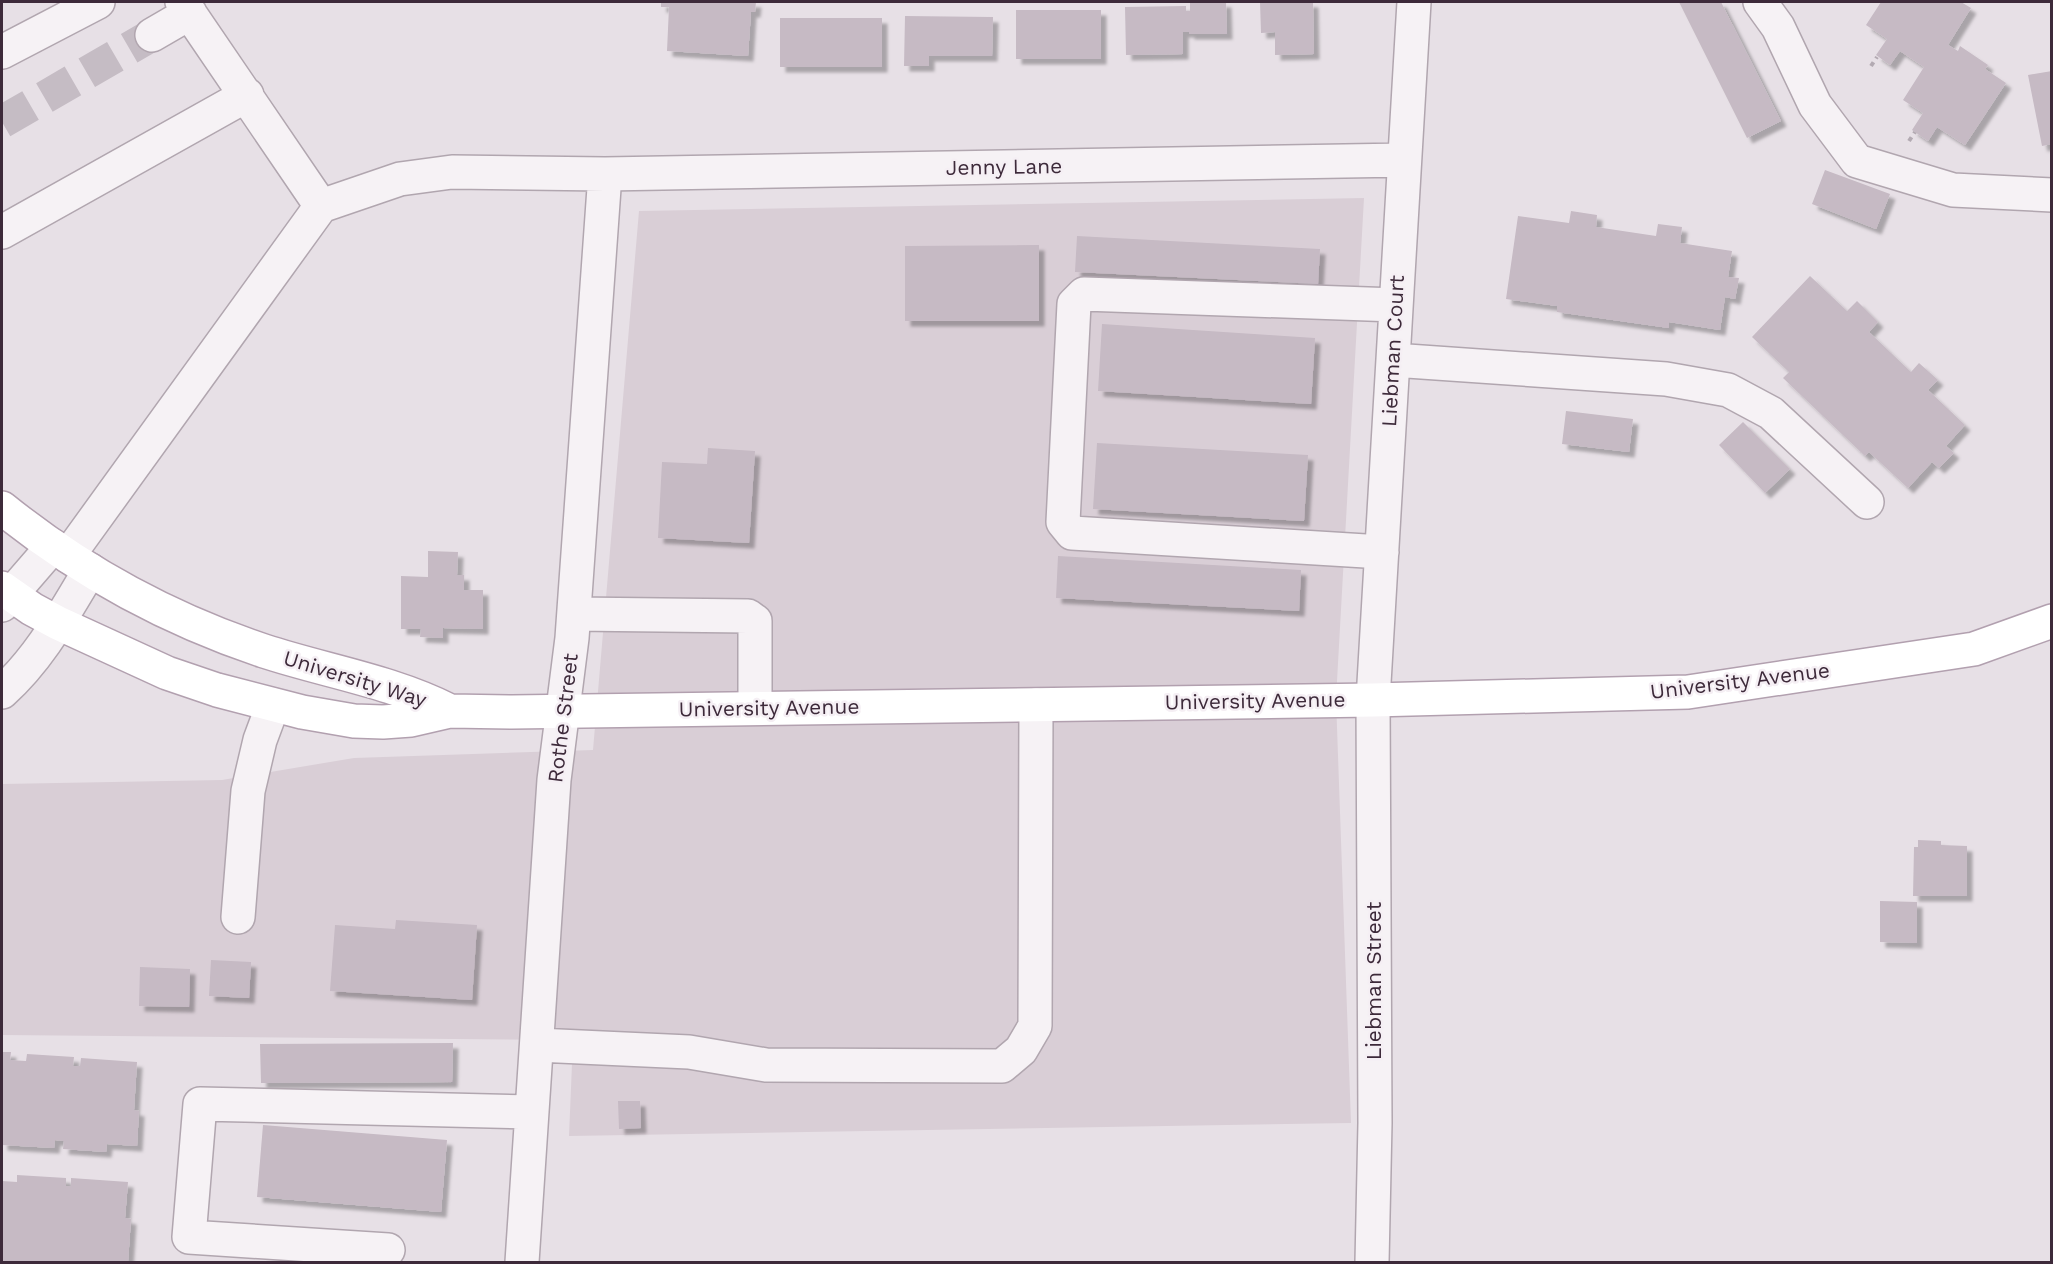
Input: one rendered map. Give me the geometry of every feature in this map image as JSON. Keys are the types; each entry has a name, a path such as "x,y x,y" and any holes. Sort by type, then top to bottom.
{"main road":[{"name":"University Way","path":"2,508 70,557 140,599 212,632 265,651 398,690 450,711"},
{"name":"University Way","path":"4,596 103,645 167,672 217,690 273,705 318,716 369,722 404,721 450,711"},
{"name":"University Avenue","path":"450,711 1373,700 1688,692 1974,649 2052,621"}],"street":[{"path":"2,52 98,2"},
{"name":"Liebman Court","path":"1373,700 1414,2"},
{"path":"1760,2 1778,27 1815,105 1857,161 1953,190 2052,195"},
{"path":"4,596 70,557 321,206 186,7 152,35"},
{"path":"2,232 247,95"},
{"name":"Jenny Lane","path":"321,206 400,178 452,172 605,174 1404,160"},
{"name":"Rothe Street","path":"522,1263 554,780 571,656 605,174"},
{"path":"1382,552 1072,533 1064,522 1074,304 1084,294 1396,305"},
{"path":"1393,360 1666,379 1728,390 1771,413 1867,502"},
{"path":"2,692 32,659 58,623 70,557"},
{"path":"574,614 748,616 755,621 755,708"},
{"name":"Liebman Street","path":"1372,1263 1375,1123 1373,700"},
{"path":"238,917 248,791 260,740 273,705"},
{"path":"537,1045 689,1052 766,1065 1002,1066 1021,1050 1035,1026 1036,705"},
{"path":"388,1250 189,1237 200,1104 532,1112"}],"path":[{"path":"1871,66 1877,57"},
{"path":"1912,139 1915,132"}],"shaded area":[{"path":"1364,198 1336,699 1351,1123 569,1136 573,1040 2,1035 2,784 222,780 354,758 593,750 639,211"}],"building":[{"path":"661,2 756,2 755,12 751,12 748,56 667,51 669,7 661,7"},
{"path":"1190,2 1226,2 1227,34 1183,32 1183,54 1126,55 1125,7 1186,6 1186,11 1190,11"},
{"path":"1260,2 1313,2 1314,54 1275,55 1275,32 1261,33"},
{"path":"1679,2 1721,2 1781,121 1747,138"},
{"path":"1881,2 1961,2 1971,8 1948,45 1958,51 1960,46 1988,65 1985,69 2006,83 1965,145 1937,127 1928,141 1912,130 1923,113 1903,100 1924,67 1900,51 1890,65 1876,55 1887,39 1866,25"},
{"path":"1016,10 1101,10 1101,59 1016,59"},
{"path":"905,16 993,17 992,56 929,56 929,66 904,66"},
{"path":"780,18 882,18 882,67 780,67"},
{"path":"2052,71 2052,144 2042,146 2028,75"},
{"path":"1825,170 1890,194 1876,229 1812,204"},
{"path":"1571,211 1597,215 1596,227 1656,236 1658,224 1682,227 1680,243 1732,251 1728,277 1739,278 1735,299 1725,297 1720,330 1669,322 1669,328 1557,312 1557,306 1506,299 1518,216 1569,223"},
{"path":"1077,236 1320,249 1318,284 1075,272"},
{"path":"1039,245 1039,321 905,321 905,246"},
{"path":"1810,276 1847,311 1857,301 1878,322 1869,332 1911,372 1919,363 1938,380 1928,390 1965,425 1946,446 1954,453 1939,468 1932,462 1908,488 1869,452 1865,456 1783,378 1789,372 1752,337"},
{"path":"1102,324 1315,338 1311,404 1098,391"},
{"path":"1566,411 1633,419 1629,452 1562,444"},
{"path":"1743,422 1790,469 1765,493 1719,445"},
{"path":"1097,443 1308,455 1304,521 1093,509"},
{"path":"708,448 755,451 749,543 658,538 662,462 707,464"},
{"path":"428,551 458,552 457,575 464,575 464,590 483,590 483,629 443,628 443,638 420,637 421,629 401,629 401,576 428,577"},
{"path":"1058,556 1301,570 1299,611 1056,598"},
{"path":"1918,840 1941,841 1941,845 1967,846 1967,896 1913,896 1914,847 1918,847"},
{"path":"1880,901 1917,902 1917,943 1880,942"},
{"path":"396,920 477,925 472,1000 330,991 335,925 395,929"},
{"path":"211,960 251,962 249,998 209,996"},
{"path":"140,967 190,969 189,1007 139,1006"},
{"path":"453,1043 452,1082 261,1083 260,1044"},
{"path":"2,1052 11,1052 10,1060 26,1061 27,1054 74,1057 73,1066 80,1066 81,1058 137,1062 134,1110 139,1111 137,1146 107,1144 106,1152 63,1149 64,1141 55,1140 54,1148 2,1145"},
{"path":"618,1101 640,1101 641,1128 619,1129"},
{"path":"263,1125 447,1140 441,1212 257,1197"},
{"path":"17,1175 66,1178 66,1186 71,1186 71,1178 128,1182 125,1218 131,1219 128,1262 2,1262 2,1181 17,1182"}],"tunnel":[{"path":"2,122 152,35"}]}
